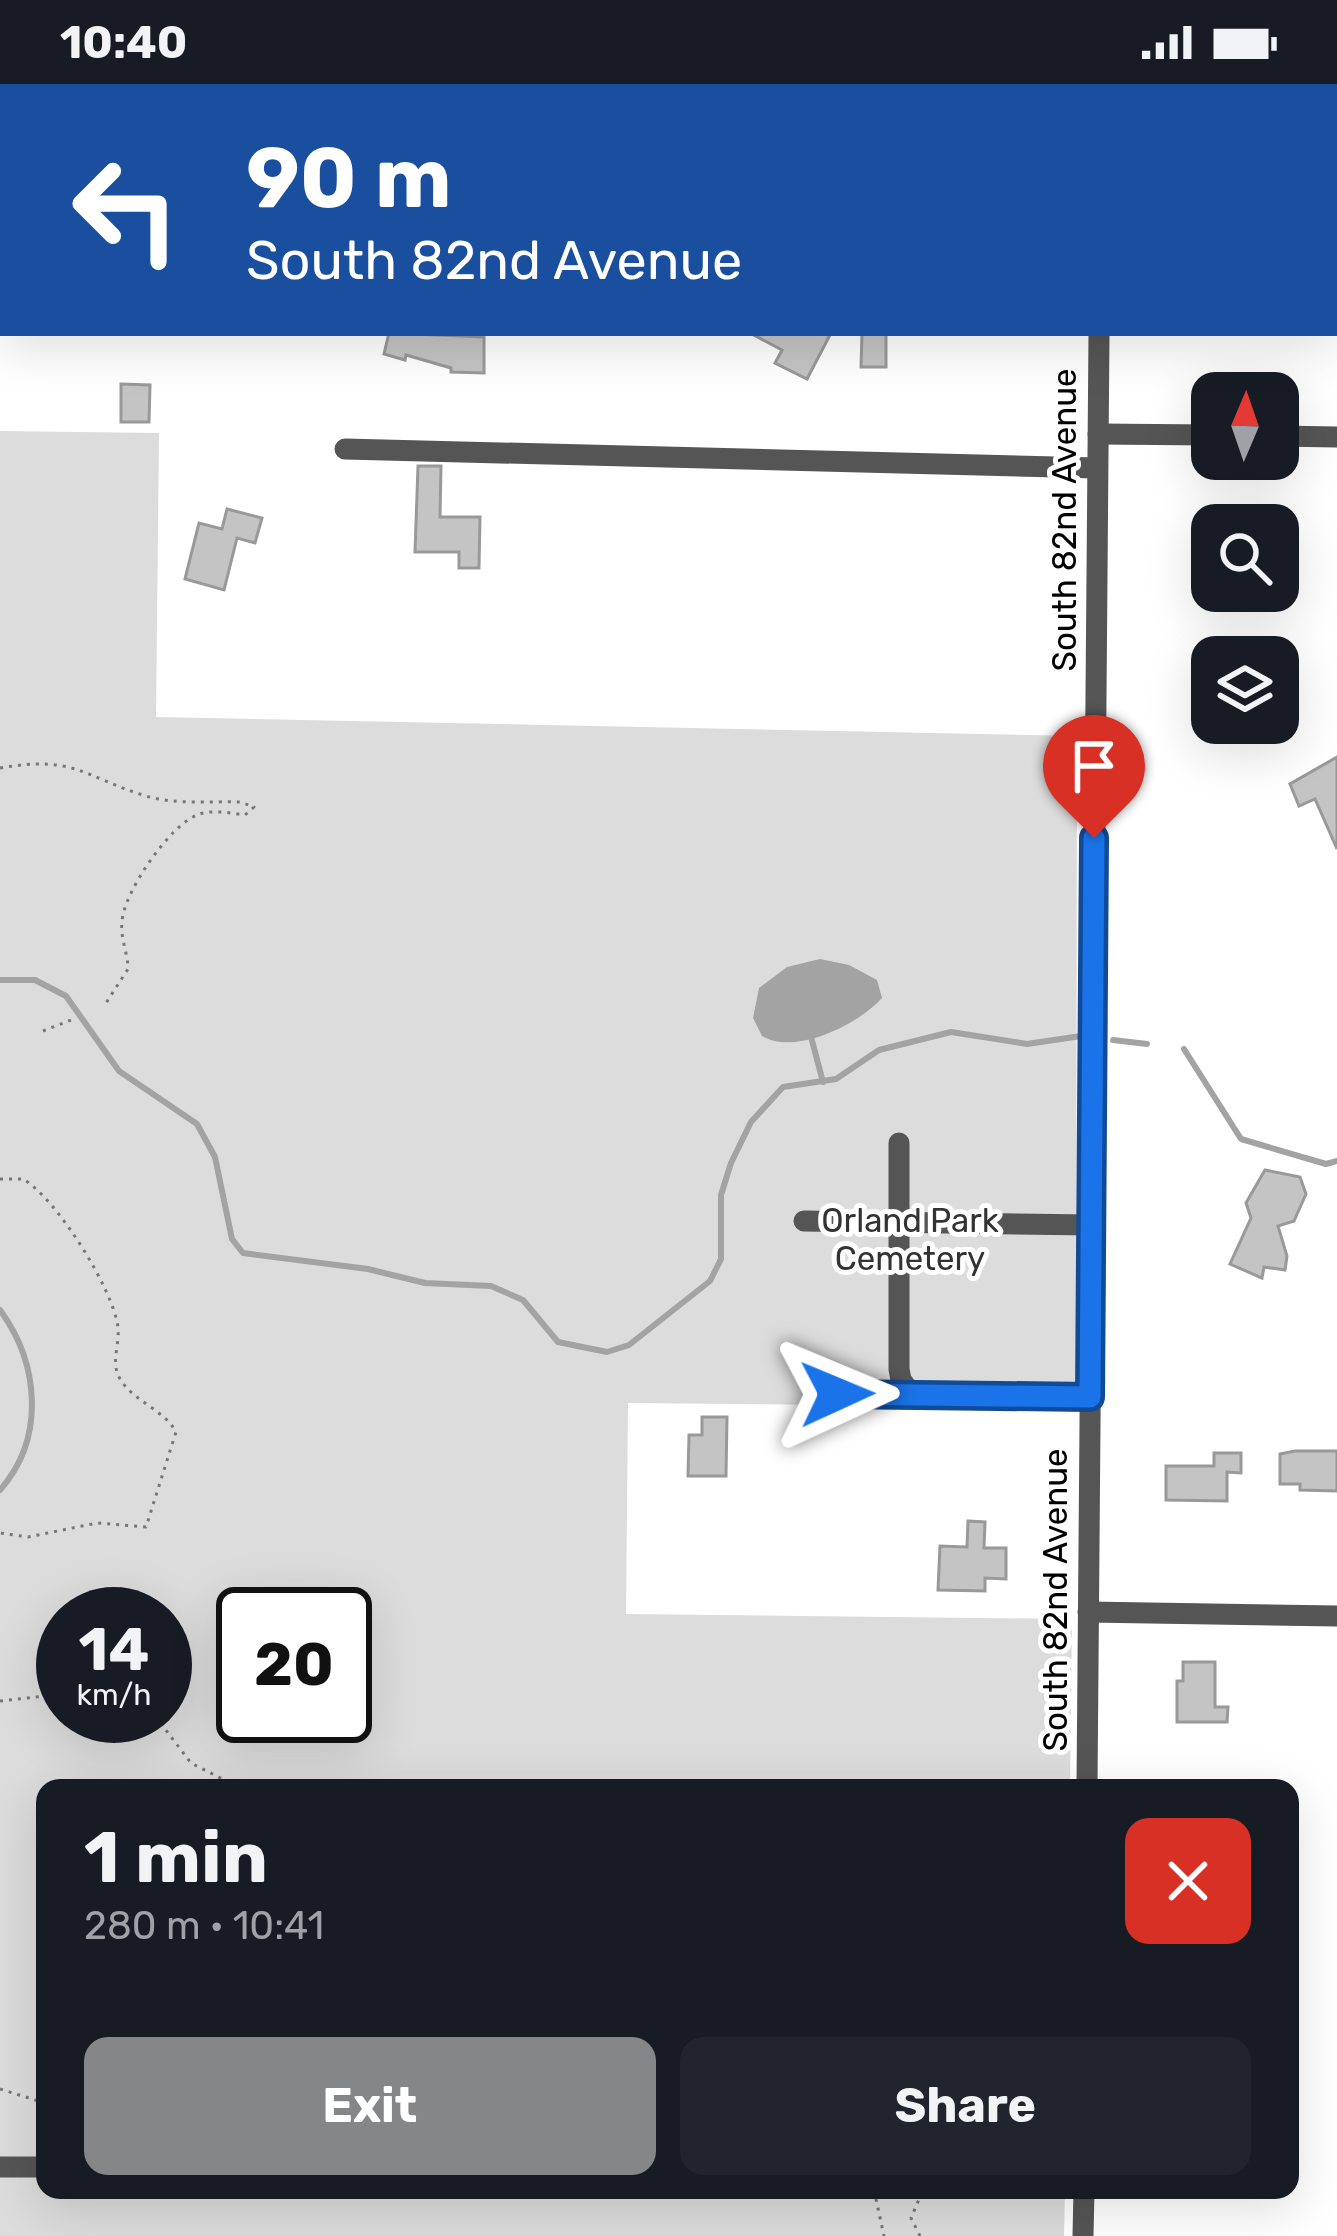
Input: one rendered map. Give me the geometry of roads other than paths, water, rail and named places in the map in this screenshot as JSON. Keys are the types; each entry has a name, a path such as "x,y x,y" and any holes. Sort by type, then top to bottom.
{"street":[{"name":"South 82nd Avenue","path":"1087,1779 1099,336"},
{"path":"1098,434 1191,435"},
{"path":"1299,436 1337,437"},
{"path":"345,449 1097,468"},
{"path":"899,1143 899,1369 911,1393"},
{"path":"804,1221 1091,1225"},
{"path":"837,1394 1090,1397"},
{"path":"1088,1612 1337,1616"},
{"path":"0,2167 36,2167"},
{"path":"1083,2236 1084,2199"}],"waterway":[{"path":"0,980 35,980 66,996 119,1071 197,1124 215,1157 232,1239 243,1253 368,1269 425,1283 491,1286 523,1300 558,1342 607,1352 629,1345 710,1281 721,1259 721,1195 731,1163 751,1122 783,1087 836,1079 879,1050 951,1032 1027,1044 1081,1036"},
{"path":"810,1033 823,1082"},
{"path":"1113,1040 1147,1044"},
{"path":"1184,1049 1241,1139 1326,1164 1337,1161"},
{"path":"0,1310 23,1353 32,1400 25,1447 0,1490"}],"park label":[{"name":"Orland Park Cemetery","path":"910,1239"}]}
